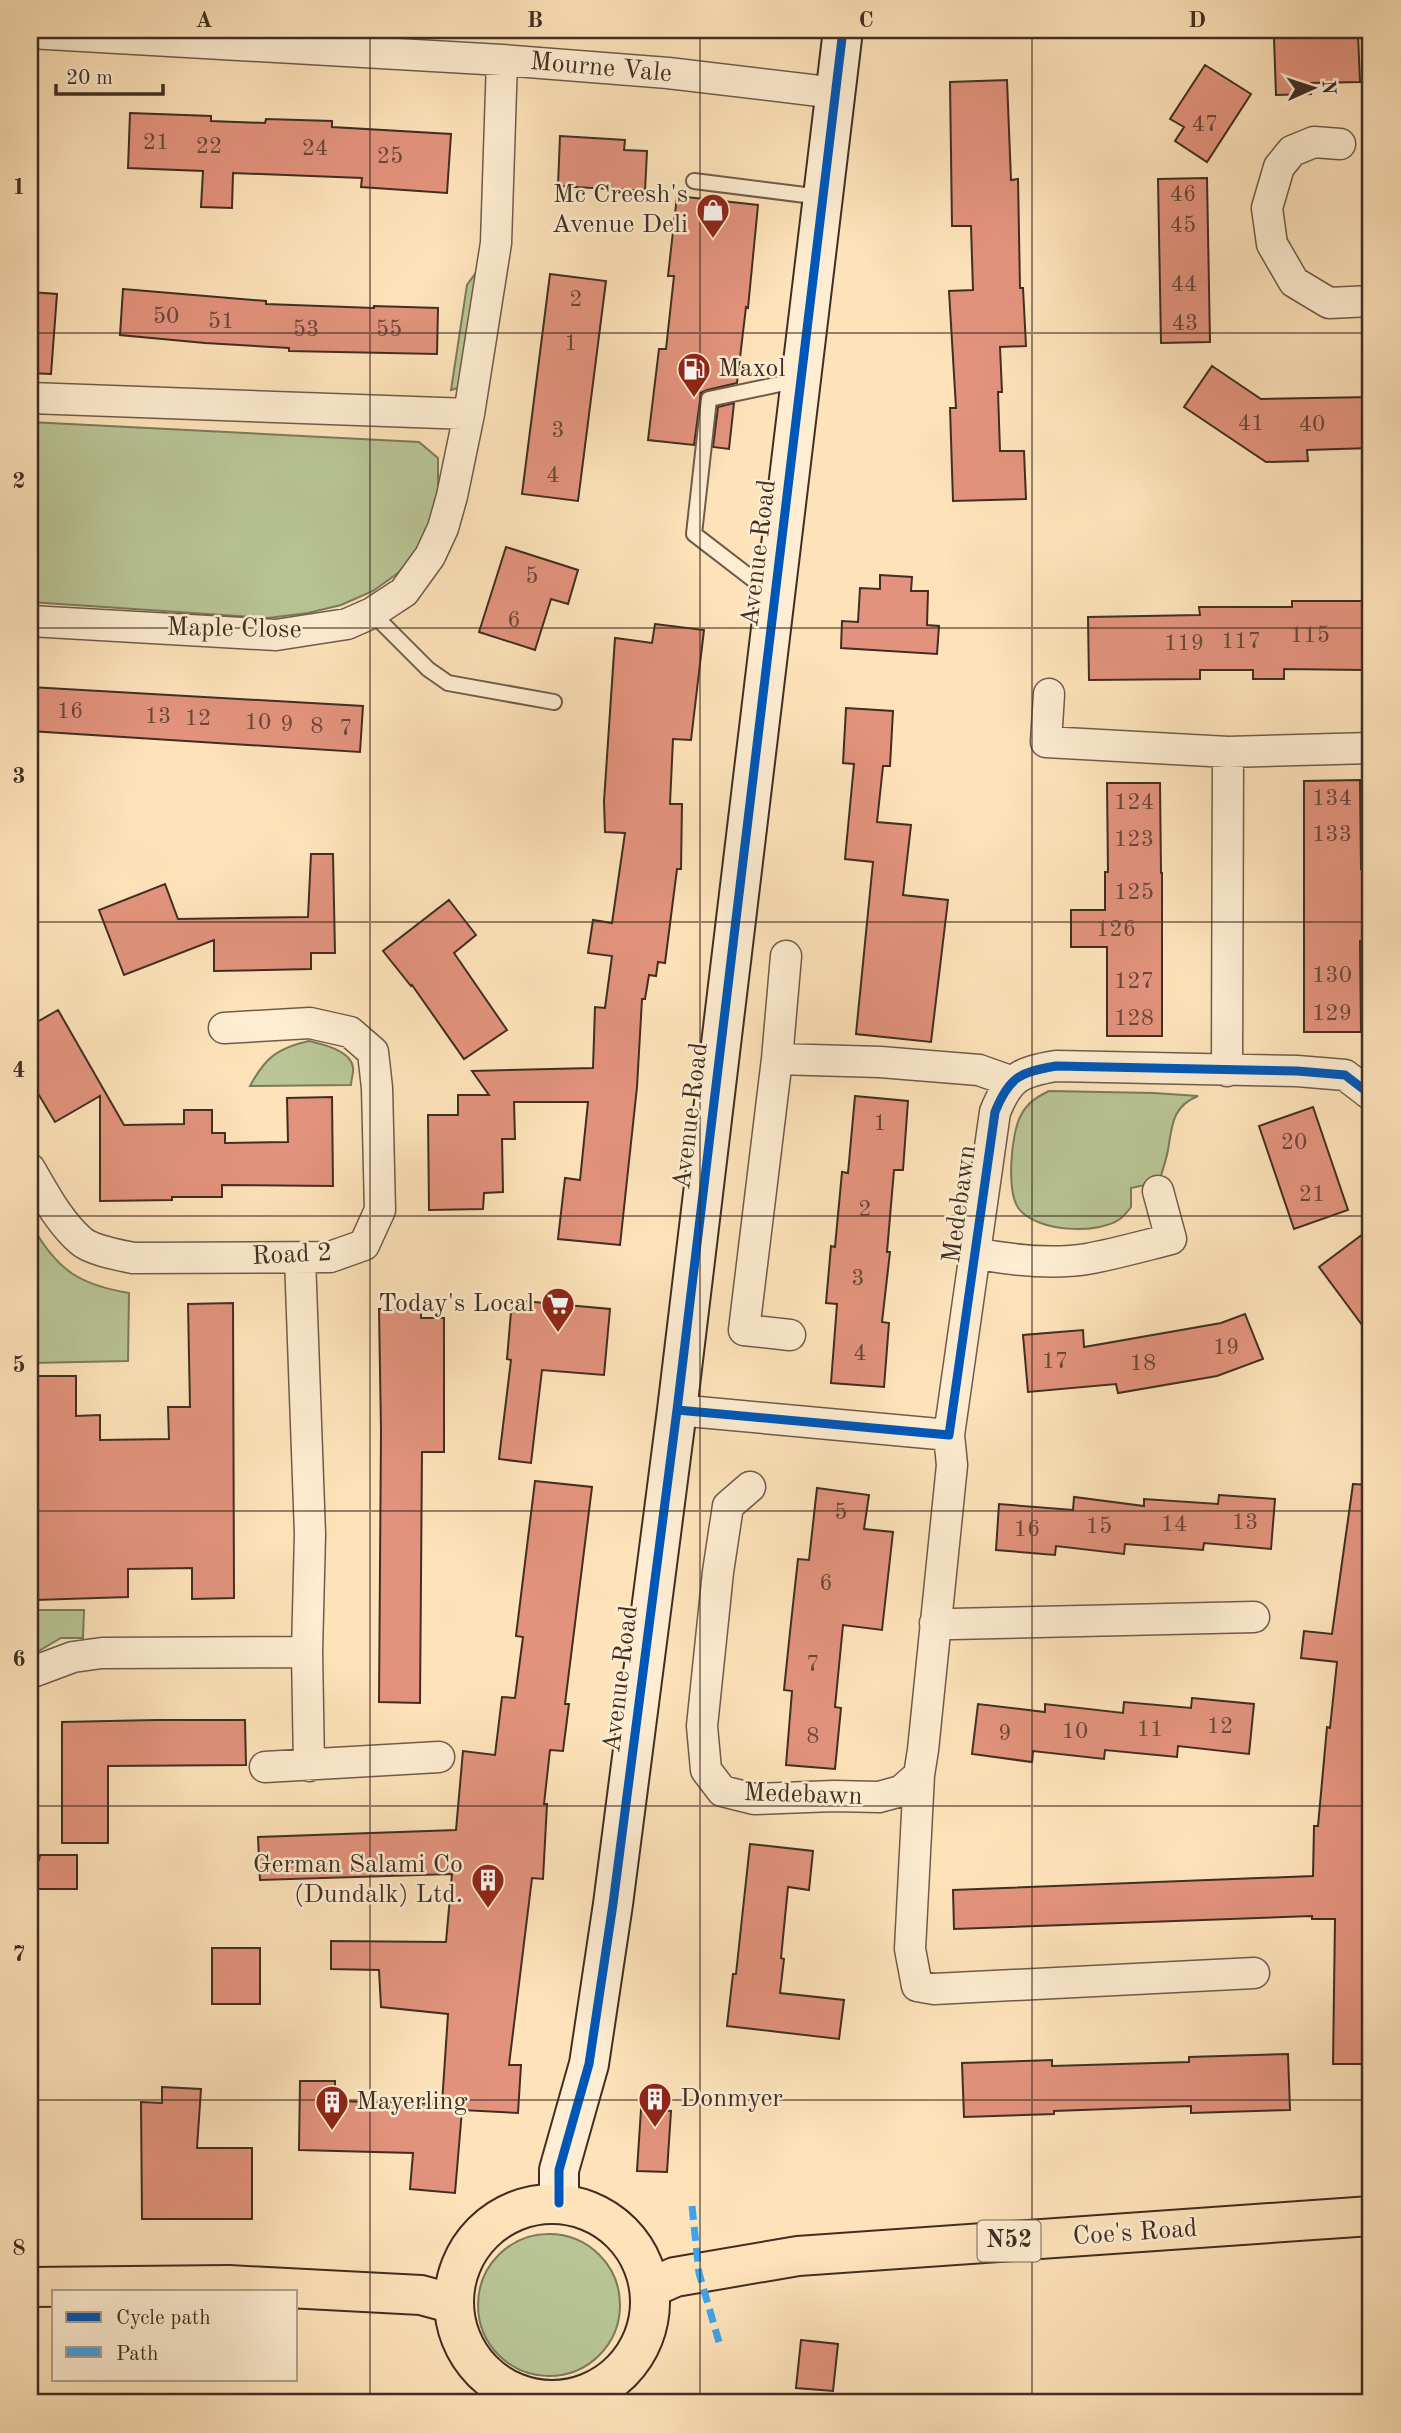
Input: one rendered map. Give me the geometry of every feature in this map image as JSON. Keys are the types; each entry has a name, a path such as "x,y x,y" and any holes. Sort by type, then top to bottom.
{"main road":[{"name":"Avenue Road","path":"559,2203 559,2170 589,2064 612,1914 677,1410 843,30"},
{"path":"559,2203 585,2209 609,2221 629,2239 643,2262 650,2288 650,2316 642,2343 626,2367 605,2385 579,2397 551,2402 522,2396 494,2382 473,2360 459,2334 454,2304 458,2272 474,2243 497,2220 526,2207 559,2203"},
{"name":"Coe's Road","path":"650,2288 675,2277 798,2256 1371,2216"},
{"path":"30,2287 229,2285 421,2295 454,2304"}],"street":[{"name":"Mourne Vale","path":"30,33 502,60 668,73 836,93"},
{"name":"Maple Close","path":"30,621 276,635 347,624 372,613 404,592 434,547 443,528 470,414 496,243 502,60"},
{"path":"1340,144 1314,142 1292,151 1279,167 1267,208 1272,244 1294,282 1329,303 1371,301"},
{"path":"30,398 470,414"},
{"path":"1049,694 1046,742 1228,752 1371,748"},
{"path":"1227,1072 1228,752"},
{"path":"786,956 777,1059 744,1330 790,1335"},
{"name":"Road 2","path":"30,1169 52,1207 82,1242 117,1255 133,1258 330,1257 364,1245 380,1210 377,1088 373,1052 350,1032 310,1023 224,1028"},
{"path":"777,1059 880,1062 979,1070 1010,1082 1030,1071 1056,1066 1227,1072 1297,1071 1345,1075 1371,1096"},
{"name":"Medebawn","path":"750,1487 728,1506 702,1726 706,1770 722,1791 754,1799 878,1797 901,1791 919,1775 923,1750 952,1465 949,1435 995,1112 1010,1082"},
{"name":"Medebawn","path":"974,1253 1043,1261 1086,1259 1171,1239 1158,1191"},
{"path":"300,1258 310,1534 307,1652 309,1766"},
{"path":"677,1410 949,1435"},
{"path":"934,1623 1254,1617"},
{"path":"30,1673 72,1657 102,1653 307,1652"},
{"path":"265,1767 439,1757"},
{"path":"919,1775 910,1949 918,1986 934,1989 1254,1973"}],"lane":[{"path":"694,181 822,197"},
{"path":"775,596 694,534 709,399 801,380"},
{"path":"372,613 428,669 448,683 554,702"}],"green space":[{"path":"477,271 458,388 451,390 467,285"},
{"path":"30,422 419,442 438,458 438,497 421,547 398,573 373,591 341,605 268,618 30,602"},
{"path":"309,1041 335,1049 347,1056 353,1067 351,1085 250,1086 261,1068 273,1056 288,1047"},
{"path":"1049,1091 1198,1096 1189,1100 1178,1111 1159,1182 1131,1188 1131,1207 1120,1219 1097,1227 1068,1229 1039,1223 1028,1217 1019,1209 1012,1190 1011,1162 1018,1124 1030,1103"},
{"path":"30,1229 34,1229 52,1256 72,1274 97,1286 129,1293 128,1361 30,1363"},
{"path":"30,1610 84,1610 83,1638 61,1638 30,1656"},
{"path":"549,2234 576,2240 599,2255 614,2278 620,2305 614,2332 599,2355 576,2370 549,2376 522,2370 499,2355 484,2332 478,2305 484,2278 499,2255 522,2240"}],"building":[{"path":"1358,34 1360,82 1311,83 1311,94 1276,95 1274,38"},
{"path":"1205,65 1251,94 1207,162 1175,141 1184,127 1170,119"},
{"path":"1007,80 1011,180 1018,179 1020,288 1023,288 1026,346 1000,347 1000,451 1024,451 1026,499 953,501 950,408 956,408 949,291 973,290 971,226 952,226 950,82"},
{"path":"130,113 211,116 211,121 332,121 332,127 451,134 447,193 361,187 362,178 233,173 232,208 201,207 203,171 128,168"},
{"path":"560,136 625,140 624,150 647,151 645,191 558,186"},
{"path":"1207,178 1210,342 1161,343 1158,179"},
{"path":"677,196 758,205 748,308 746,307 737,383 701,393 694,445 648,440 659,349 666,349 674,276 668,276"},
{"path":"550,274 606,281 578,501 522,494"},
{"path":"123,289 266,301 266,304 438,308 437,354 289,351 289,348 120,335"},
{"path":"30,292 57,294 51,374 30,373"},
{"path":"1212,366 1261,399 1371,397 1371,448 1307,450 1308,461 1266,462 1184,407"},
{"path":"734,403 729,449 713,447 718,407"},
{"path":"506,547 578,570 568,604 551,599 535,650 479,632"},
{"path":"880,575 912,577 911,591 928,591 927,625 939,626 937,654 841,648 842,621 858,622 860,588 880,589"},
{"path":"1292,601 1363,601 1363,670 1284,669 1284,679 1253,679 1253,670 1200,670 1200,679 1089,680 1088,617 1200,615 1199,607 1292,607"},
{"path":"655,624 704,630 691,740 673,739 670,804 682,804 681,869 677,869 665,963 658,962 656,976 649,975 645,999 642,999 637,1087 620,1245 558,1239 565,1178 580,1180 588,1102 514,1102 515,1139 502,1139 503,1192 484,1193 483,1209 429,1210 428,1115 458,1115 458,1095 489,1095 472,1071 593,1068 595,1007 605,1008 612,956 588,953 593,920 612,923 625,833 605,832 604,801 615,638 652,643"},
{"path":"30,687 363,706 360,752 30,731"},
{"path":"846,708 893,711 890,766 883,766 877,822 911,825 903,895 948,900 931,1042 856,1034 873,862 845,859 854,764 843,763"},
{"path":"1360,780 1361,869 1366,869 1365,941 1360,941 1361,1032 1304,1032 1304,781"},
{"path":"1107,783 1160,783 1162,1036 1107,1036 1107,947 1071,947 1071,910 1105,910 1105,872 1108,872"},
{"path":"311,854 333,854 335,953 311,953 311,969 214,971 214,940 124,975 99,910 165,884 178,919 308,917"},
{"path":"449,900 476,935 454,953 507,1030 464,1059 412,985 383,951"},
{"path":"58,1010 124,1125 184,1124 184,1110 212,1110 212,1133 225,1133 225,1143 288,1142 287,1098 332,1097 333,1186 222,1185 222,1197 100,1201 100,1096 55,1122 30,1080 30,1026"},
{"path":"855,1096 908,1101 903,1170 894,1170 887,1252 890,1252 882,1322 889,1323 884,1387 831,1383 837,1304 826,1303 831,1246 835,1247 842,1172 848,1173"},
{"path":"1313,1107 1348,1210 1294,1229 1259,1126"},
{"path":"1371,1228 1371,1337 1319,1267"},
{"name":"Today's Local","path":"512,1300 610,1309 604,1375 542,1370 531,1463 499,1459 511,1360 507,1359"},
{"path":"233,1303 234,1598 192,1599 192,1568 128,1569 128,1597 35,1600 33,1376 76,1376 76,1416 100,1415 100,1440 169,1439 168,1407 190,1407 188,1304"},
{"path":"379,1309 421,1309 421,1318 444,1318 444,1452 422,1452 420,1703 379,1702"},
{"path":"1245,1314 1263,1359 1217,1376 1118,1393 1116,1384 1028,1392 1023,1335 1083,1330 1084,1347 1221,1323"},
{"path":"535,1481 592,1487 565,1704 569,1704 563,1751 550,1750 544,1804 547,1804 543,1879 532,1878 509,2065 521,2065 518,2113 462,2110 455,2193 410,2189 413,2153 299,2150 300,2081 335,2081 335,2101 442,2104 448,2014 381,2007 379,1970 331,1969 331,1941 446,1942 452,1874 260,1880 258,1837 456,1830 463,1751 495,1755 502,1697 515,1698 523,1637 516,1636"},
{"path":"1353,1484 1371,1485 1371,2051 1366,2051 1366,2064 1333,2064 1335,1919 1312,1919 1312,1916 954,1929 953,1890 1313,1876 1314,1826 1318,1826 1327,1727 1330,1728 1337,1662 1301,1658 1304,1631 1332,1634"},
{"path":"817,1488 869,1495 864,1529 893,1532 882,1630 843,1625 835,1707 841,1708 835,1769 786,1765 792,1691 784,1690 798,1559 809,1560"},
{"path":"1219,1495 1275,1499 1271,1549 1204,1543 1203,1550 1125,1544 1124,1554 1056,1546 1055,1555 996,1550 999,1504 1073,1510 1074,1497 1144,1506 1144,1499 1218,1504"},
{"path":"1192,1698 1254,1704 1249,1754 1178,1746 1177,1757 1105,1750 1104,1759 1033,1751 1032,1762 972,1754 978,1704 1045,1712 1045,1704 1123,1713 1124,1702 1191,1708"},
{"path":"245,1720 246,1765 108,1766 108,1843 62,1843 62,1722"},
{"path":"750,1844 813,1851 809,1890 788,1887 780,1993 844,2000 839,2039 727,2026 733,1974 736,1974"},
{"path":"40,1855 77,1855 77,1889 30,1889 30,1860 39,1860"},
{"path":"212,1948 260,1948 260,2004 212,2004"},
{"path":"1288,2054 1290,2110 1191,2113 1191,2106 964,2117 962,2063 1052,2060 1052,2066 1189,2062 1189,2057"},
{"path":"162,2087 201,2089 197,2148 252,2148 252,2219 142,2219 141,2102 162,2103"},
{"name":"Donmyer","path":"641,2109 671,2111 667,2172 637,2171"},
{"path":"801,2340 838,2344 833,2391 796,2388"}],"marked path":[{"path":"692,2206 699,2273 719,2342"}],"cycle path":[{"path":"559,2203 559,2170 589,2064 613,1904 677,1410 843,30"},
{"path":"677,1410 949,1435 995,1112 1005,1091 1017,1078 1025,1074 1056,1066 1297,1071 1345,1075 1371,1095"}],"place":[{"name":"Mc Creesh's Avenue Deli","path":"713,240"},
{"name":"Maxol","path":"694,399"},
{"name":"Today's Local","path":"558,1334"},
{"name":"German Salami Co (Dundalk) Ltd.","path":"488,1910"},
{"name":"Donmyer","path":"655,2129"},
{"name":"Mayerling","path":"332,2132"}]}
